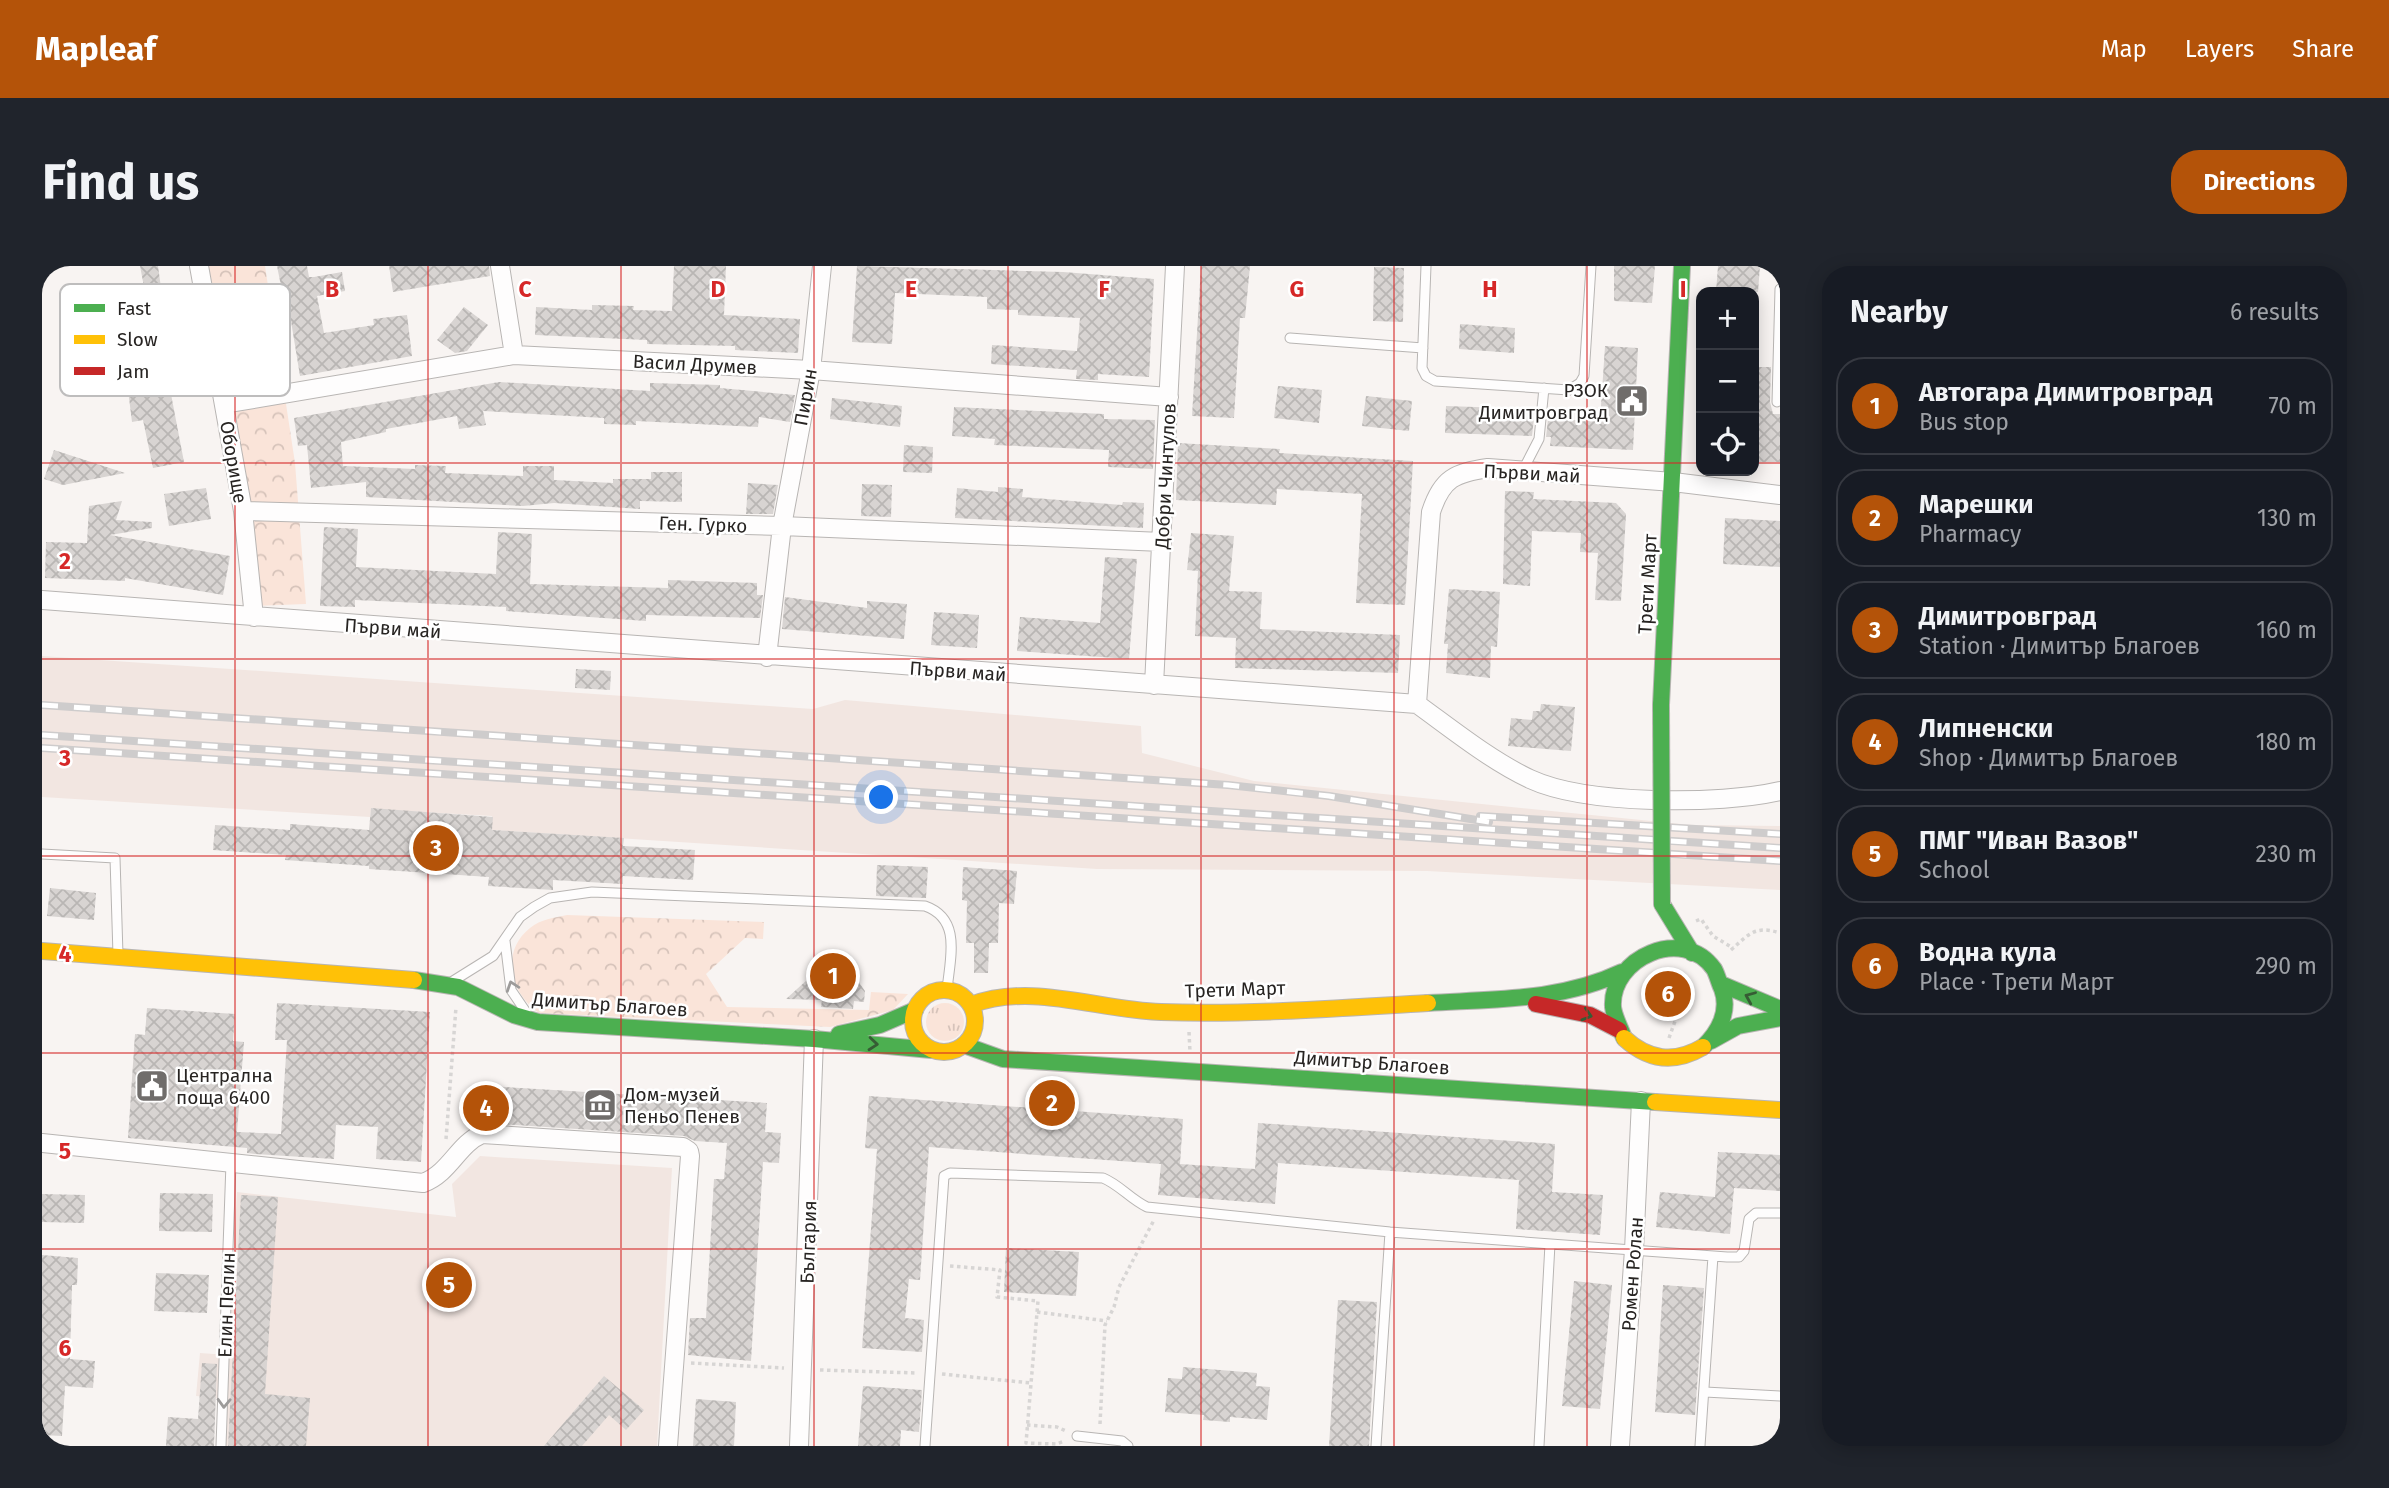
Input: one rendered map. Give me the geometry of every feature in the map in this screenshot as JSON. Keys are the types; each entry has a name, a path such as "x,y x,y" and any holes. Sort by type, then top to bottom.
{"street":[{"name":"Оборище","path":"199,266 202,284"},
{"path":"500,266 514,355"},
{"name":"Пирин","path":"767,657 782,526 811,370 821,266"},
{"name":"Добри Чинтулов","path":"1154,685 1175,266"},
{"name":"Трети Март","path":"1643,954 1654,931 1662,904 1661,705 1682,266"},
{"name":"Васил Друмев","path":"290,393 514,355 811,370 1169,397"},
{"name":"Оборище","path":"223,396 243,511 254,617"},
{"name":"Васил Друмев","path":"224,404 271,396"},
{"name":"Първи май","path":"42,600 1417,705 1431,512 1437,492 1458,472 1488,468 1523,470 1673,482 1780,495"},
{"name":"Ген. Гурко","path":"243,511 782,526 1163,542"},
{"path":"1417,705 1529,778 1554,788 1598,796 1722,801 1780,791"},
{"path":"1662,904 1692,953"},
{"path":"1707,1044 1724,1014 1721,984 1710,965 1692,953 1664,948 1643,954 1622,972 1612,1001 1621,1034 1637,1050 1661,1059 1679,1059 1707,1044 1738,1026 1780,1018"},
{"name":"Димитър Благоев","path":"42,951 446,983 462,988 512,1015 538,1022 814,1039 931,1050"},
{"name":"Трети Март","path":"971,1005 1003,994 1029,993 1122,1009 1187,1012 1504,999 1546,996 1581,989 1622,972"},
{"path":"1721,984 1780,1009"},
{"path":"814,1039 880,1025 915,1010 930,993 947,990 958,993 971,1005 975,1027 964,1045 948,1052 931,1050 915,1033 915,1010"},
{"name":"Трети Март","path":"1504,999 1590,1014 1621,1034"},
{"name":"България","path":"799,1446 814,1039"},
{"name":"Димитър Благоев","path":"964,1045 982,1054 1003,1059 1780,1110"},
{"name":"Ромен Ролан","path":"1620,1446 1641,1101"},
{"path":"42,1143 423,1183 443,1173 474,1137 482,1134 683,1147 689,1151 668,1446"}],"lane":[{"path":"1426,266 1423,368 1435,381 1569,390 1580,383 1584,376 1591,266"},
{"path":"1777,402 1780,289"},
{"path":"1290,338 1423,348"},
{"path":"1523,470 1539,439 1544,388"},
{"path":"42,854 115,858 118,957"},
{"path":"446,983 470,973 493,956 520,917 534,907 550,898 592,892 925,906 944,915 948,924 951,949 947,990"},
{"path":"505,941 511,990 526,1013 538,1022"},
{"name":"Елин Пелин","path":"221,1446 231,1163"},
{"path":"925,1446 944,1176 950,1172 1103,1178 1115,1183 1134,1201 1160,1209 1390,1232 1713,1256 1739,1257 1744,1251 1749,1219 1756,1213 1780,1213"},
{"path":"1376,1446 1390,1232"},
{"path":"1539,1446 1550,1244"},
{"path":"1700,1446 1713,1256"},
{"path":"1705,1392 1780,1396"},
{"path":"1077,1436 1122,1441 1128,1446"}],"path":[{"path":"1731,950 1754,931 1762,929 1780,933"},
{"path":"443,1173 456,1007 454,1002"},
{"path":"1187,1012 1191,1072"},
{"path":"1099,1438 1107,1321 1119,1287 1134,1264 1160,1209"},
{"path":"938,1265 1000,1270 997,1297 1038,1301 1026,1443 1056,1444 1077,1436"},
{"path":"1037,1312 1107,1321"},
{"path":"930,1373 1031,1382"},
{"path":"1027,1425 1058,1427 1077,1436"}],"shaded area":[{"path":"42,656 813,709 845,700 1141,726 1142,753 1254,781 1691,825 1780,826 1780,890 1427,871 1097,869 492,830 492,816 371,809 370,817 42,797"},
{"path":"480,1156 672,1168 657,1446 224,1446 226,1399 196,1396 200,1353 228,1355 237,1192 456,1217 452,1184"}],"green space":[{"path":"199,266 265,266 268,284 202,284"},
{"path":"219,396 285,396 295,463 306,604 251,606"},
{"path":"567,915 764,922 763,939 745,938 706,974 727,1007 869,1010 871,992 908,994 893,1010 830,1027 539,1013 529,1005 515,984 512,960 515,949 521,938 534,925"},
{"path":"945,1003 958,1009 964,1022 958,1035 945,1041 932,1035 926,1022 932,1009"}],"building":[{"path":"140,266 158,266 160,284 143,284"},
{"path":"277,266 307,266 309,277 342,272 345,291 317,296 324,333 374,325 373,319 407,315 412,356 300,376 290,315 290,284 281,284"},
{"path":"389,266 489,266 490,276 393,292"},
{"path":"674,266 726,266 724,315 800,319 798,353 735,350 735,346 647,344 647,340 535,335 536,307 592,310 592,305 634,306 633,310 672,311"},
{"path":"857,266 1063,272 1154,279 1149,377 1098,374 1098,380 1076,379 1077,370 991,364 992,345 1077,351 1080,318 1018,315 1018,310 987,309 987,297 895,293 892,344 852,342"},
{"path":"1201,266 1250,266 1245,318 1240,318 1234,418 1192,416"},
{"path":"1614,266 1655,266 1652,303 1614,301"},
{"path":"1718,266 1760,266 1758,287 1716,287"},
{"path":"1374,267 1404,268 1403,322 1373,321"},
{"path":"464,307 488,325 467,351 455,353 437,340"},
{"path":"1460,324 1515,328 1514,353 1459,349"},
{"path":"1605,346 1638,348 1633,450 1550,446 1551,437 1546,437 1548,419 1600,421"},
{"path":"1759,367 1771,367 1770,402 1773,414 1780,414 1780,462 1759,462"},
{"path":"499,382 650,391 650,383 720,385 720,388 795,395 790,422 759,417 758,427 636,421 636,425 604,424 604,418 483,411 486,425 459,429 457,416 386,429 386,432 341,442 343,466 415,469 415,465 446,466 445,473 523,476 523,466 554,466 554,480 613,483 613,479 651,479 651,472 682,472 682,502 640,501 640,509 554,503 523,506 366,497 366,482 311,488 307,445 298,446 294,418"},
{"path":"1278,386 1322,390 1319,423 1274,418"},
{"path":"129,396 171,396 184,462 153,468 143,420 132,422"},
{"path":"1366,396 1412,401 1409,431 1362,426"},
{"path":"832,398 902,406 900,427 830,419"},
{"path":"1446,406 1535,409 1532,436 1445,433"},
{"path":"954,407 1104,414 1104,419 1155,420 1153,469 1108,467 1109,450 994,445 995,439 952,436"},
{"path":"1178,443 1280,449 1279,453 1413,461 1405,605 1356,603 1362,494 1277,489 1276,505 1176,500"},
{"path":"904,445 933,447 932,473 903,472"},
{"path":"54,450 125,473 63,485 44,479"},
{"path":"748,483 778,485 773,514 746,514"},
{"path":"862,484 892,485 891,517 861,516"},
{"path":"998,487 1023,489 1022,497 1122,505 1123,502 1144,503 1143,528 955,518 957,488 998,492"},
{"path":"206,488 211,519 169,526 164,494"},
{"path":"1505,491 1534,492 1533,499 1616,503 1626,514 1621,601 1595,600 1598,553 1580,552 1581,533 1532,531 1530,586 1503,584"},
{"path":"122,501 116,520 152,522 152,528 110,535 230,556 223,595 125,578 125,581 45,578 46,542 87,543 89,506"},
{"path":"1725,518 1780,521 1780,567 1723,564"},
{"path":"324,527 358,529 356,567 496,574 498,532 532,534 530,584 668,588 668,580 757,583 757,595 763,595 760,618 646,615 646,621 506,611 506,607 355,600 355,607 320,606"},
{"path":"1191,533 1234,536 1229,591 1262,592 1260,629 1400,635 1398,673 1235,668 1236,638 1195,636 1198,571 1187,570"},
{"path":"1105,557 1137,559 1129,659 1017,651 1020,617 1100,623"},
{"path":"1449,589 1500,592 1497,647 1491,646 1490,678 1446,673 1448,644 1444,644"},
{"path":"785,597 867,608 867,601 907,604 904,639 782,629"},
{"path":"934,612 979,615 977,648 931,645"},
{"path":"576,669 611,671 610,690 575,688"},
{"path":"1541,704 1575,707 1571,751 1508,746 1511,718 1532,720 1533,711 1540,711"},
{"path":"371,808 493,817 492,830 624,838 623,846 695,850 693,880 623,876 623,884 553,880 553,890 488,886 489,877 369,869 369,866 285,860 286,855 213,850 215,825 290,830 290,824 369,830"},
{"path":"877,865 928,867 926,898 876,896"},
{"path":"963,867 1017,871 1014,904 999,903 998,943 989,943 988,973 974,973 974,943 966,943 967,901 962,900"},
{"path":"50,888 96,893 94,920 47,916"},
{"path":"829,960 844,961 865,991 864,1002 854,1001 853,1009 821,1007 822,1000 786,999"},
{"path":"1668,983 1677,986 1680,995 1677,1004 1668,1007 1659,1004 1656,995 1659,986"},
{"path":"277,1003 430,1012 421,1162 376,1159 378,1127 336,1125 334,1159 255,1154 247,1153 247,1148 128,1138 135,1034 145,1035 147,1008 235,1014 233,1041 244,1042 237,1132 281,1134 287,1040 275,1040"},
{"path":"471,1085 767,1103 765,1132 781,1133 779,1163 763,1162 751,1361 688,1355 690,1318 706,1318 714,1179 724,1179 727,1143 695,1141 684,1136 483,1123 468,1127"},
{"path":"869,1096 1183,1119 1180,1164 1255,1169 1258,1123 1555,1144 1552,1192 1603,1195 1600,1235 1516,1229 1519,1180 1278,1163 1275,1204 1158,1195 1161,1164 929,1147 920,1280 909,1279 905,1318 924,1320 922,1352 862,1348 877,1149 865,1148"},
{"path":"1718,1152 1780,1155 1780,1191 1734,1188 1730,1234 1656,1227 1660,1192 1715,1197"},
{"path":"160,1193 213,1194 212,1232 159,1231"},
{"path":"42,1194 85,1195 84,1223 42,1222"},
{"path":"241,1195 278,1197 265,1394 310,1398 306,1446 228,1446"},
{"path":"1006,1248 1079,1252 1076,1296 1004,1292"},
{"path":"42,1255 78,1258 77,1285 72,1285 70,1359 95,1361 93,1388 65,1386 62,1436 42,1435"},
{"path":"156,1273 209,1275 207,1313 154,1311"},
{"path":"1574,1281 1612,1285 1600,1409 1562,1406"},
{"path":"1663,1285 1704,1288 1695,1415 1655,1412"},
{"path":"1338,1300 1377,1302 1369,1446 1329,1446"},
{"path":"202,1363 217,1364 214,1446 166,1446 168,1417 198,1419"},
{"path":"1183,1367 1257,1373 1256,1386 1270,1387 1267,1420 1230,1417 1230,1422 1203,1420 1204,1415 1165,1412 1168,1378 1182,1379"},
{"path":"604,1376 644,1410 626,1430 609,1415 582,1446 544,1446"},
{"path":"863,1386 922,1390 919,1432 901,1430 900,1446 858,1446"},
{"path":"696,1399 736,1402 734,1446 693,1446"}],"railway":[{"path":"42,705 1228,785 1329,796 1489,822"},
{"path":"42,735 1780,848"},
{"path":"42,748 1780,861"},
{"path":"1480,816 1780,834"}],"traffic: fast":[{"path":"1661,705 1682,266"},
{"path":"1661,705 1662,904"},
{"path":"1662,904 1692,953"},
{"path":"1624,1038 1613,1007 1615,989 1623,974 1635,962 1651,953 1685,949 1701,956 1714,969 1724,997 1722,1021 1703,1047"},
{"path":"1428,1003 1527,997 1575,989 1622,972"},
{"path":"414,980 458,987 514,1015 538,1022 814,1039 931,1050"},
{"path":"1721,984 1780,1009"},
{"path":"839,1034 880,1025 915,1010"},
{"path":"1711,1041 1738,1026 1780,1018"},
{"path":"964,1045 1003,1059 1655,1102"}],"traffic: slow":[{"path":"42,951 414,980"},
{"path":"938,990 950,990 966,999 973,1009 975,1021 973,1033 966,1043 950,1052 938,1052 927,1047 918,1038 913,1027 913,1015 918,1004 927,995 938,990"},
{"path":"971,1005 1018,996 1065,999 1161,1012 1228,1013 1428,1003"},
{"path":"1624,1038 1642,1051 1662,1057 1682,1056 1703,1047"},
{"path":"1655,1102 1780,1110"}],"traffic: jam":[{"path":"1536,1004 1590,1015 1619,1030"}],"place":[{"name":"РЗОК Димитровград","path":"1632,401"},
{"name":"Димитровград","path":"436,848"},
{"name":"Автогара Димитровград","path":"833,976"},
{"name":"Водна кула","path":"1668,994"},
{"name":"Централна поща 6400","path":"152,1086"},
{"name":"Марешки","path":"1052,1103"},
{"name":"Дом-музей Пеньо Пенев","path":"600,1105"},
{"name":"Липненски","path":"486,1108"},
{"name":"ПМГ \"Иван Вазов\"","path":"449,1285"}]}
